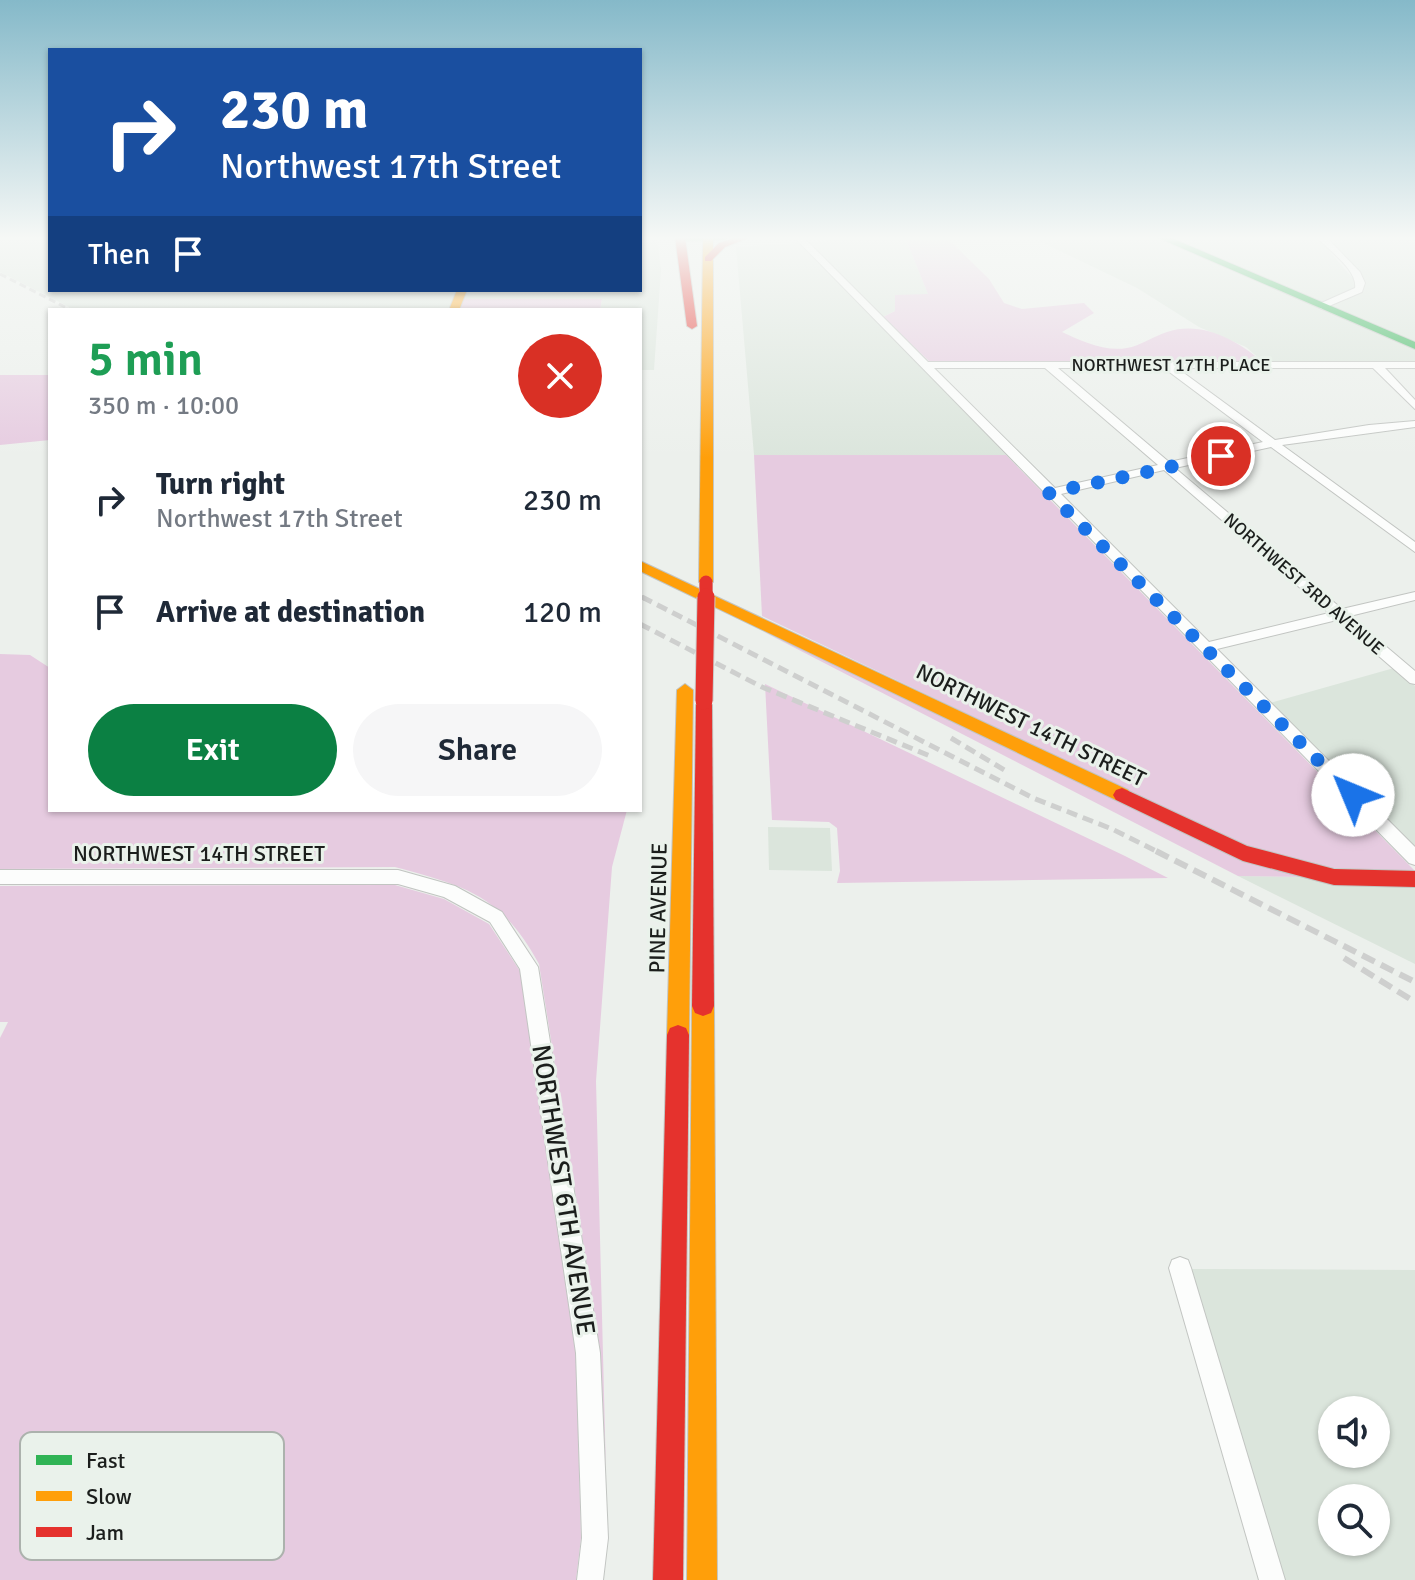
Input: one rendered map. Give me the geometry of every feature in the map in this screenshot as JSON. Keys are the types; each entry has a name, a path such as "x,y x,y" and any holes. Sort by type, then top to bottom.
{"main road":[{"name":"PINE AVENUE","path":"700,311 697,578 704,701 702,1580"},
{"path":"1333,311 1415,346"},
{"name":"NORTHWEST 14TH STREET","path":"642,566 1243,853 1334,877 1415,879"},
{"name":"PINE AVENUE","path":"668,1580 685,690 697,578"}],"street":[{"path":"872,311 1049,493 1207,647 1415,858"},
{"name":"NORTHWEST 17TH PLACE","path":"927,365 1415,365"},
{"name":"NORTHWEST 3RD AVENUE","path":"1048,365 1415,679"},
{"path":"1166,365 1415,548"},
{"path":"1376,365 1415,406"},
{"path":"1049,493 1363,427 1415,424"},
{"path":"1207,647 1415,596"},
{"name":"NORTHWEST 14TH STREET","path":"0,877 398,877"},
{"name":"NORTHWEST 6TH AVENUE","path":"398,877 449,891 496,917 529,967 588,1353 595,1538 590,1580"},
{"path":"1180,1268 1272,1580"}],"shaded area":[{"path":"642,311 658,311 654,370 642,370"},
{"path":"742,311 867,311 1006,455 754,455"},
{"path":"877,311 895,311 883,317"},
{"path":"895,311 1092,311 1094,313 1062,332 1085,342 1118,349 1180,329 1205,330 1242,346 1263,362 930,362 883,317"},
{"path":"1173,311 1328,311 1415,348 1415,362 1263,362 1246,347 1199,327"},
{"path":"1338,311 1415,311 1415,343"},
{"path":"0,375 48,375 48,440 0,445"},
{"path":"754,455 1006,455 1415,871 1331,868 1243,845 762,616"},
{"path":"762,631 1306,877 1238,876"},
{"path":"0,654 30,655 48,667 48,812 626,812 612,867 596,1081 606,1472 600,1349 539,964 510,922 479,896 441,880 395,867 0,869"},
{"path":"1394,668 1415,686 1415,849 1270,703"},
{"path":"765,684 1168,878 837,883 840,871 837,828 829,822 772,820"},
{"path":"768,827 830,828 832,871 769,870"},
{"path":"1238,876 1306,877 1415,887 1415,964"},
{"path":"395,885 444,899 489,924 520,971 576,1357 581,1538 576,1580 0,1580 0,1038 8,1022 0,1022 0,886"},
{"path":"1191,1269 1415,1270 1415,1580 1285,1580"}],"railway":[{"path":"642,597 1033,798 1112,829 1156,851"},
{"path":"642,625 762,687 930,756"},
{"path":"951,738 1006,771"},
{"path":"1156,851 1160,853"},
{"path":"1156,851 1415,982"},
{"path":"1344,958 1415,1002"}],"traffic: fast":[{"path":"1333,311 1415,346"}],"traffic: slow":[{"path":"706,582 708,311"},
{"path":"642,566 1122,795"},
{"path":"678,1035 685,690"},
{"path":"702,1580 703,1006"}],"traffic: jam":[{"path":"690,311 692,326"},
{"path":"704,701 706,582"},
{"path":"703,1006 704,705"},
{"path":"1122,795 1243,853 1334,877 1415,879"},
{"path":"668,1580 678,1035"}],"route":[{"path":"1221,456 1049,493 1076,516 1353,795"}]}
